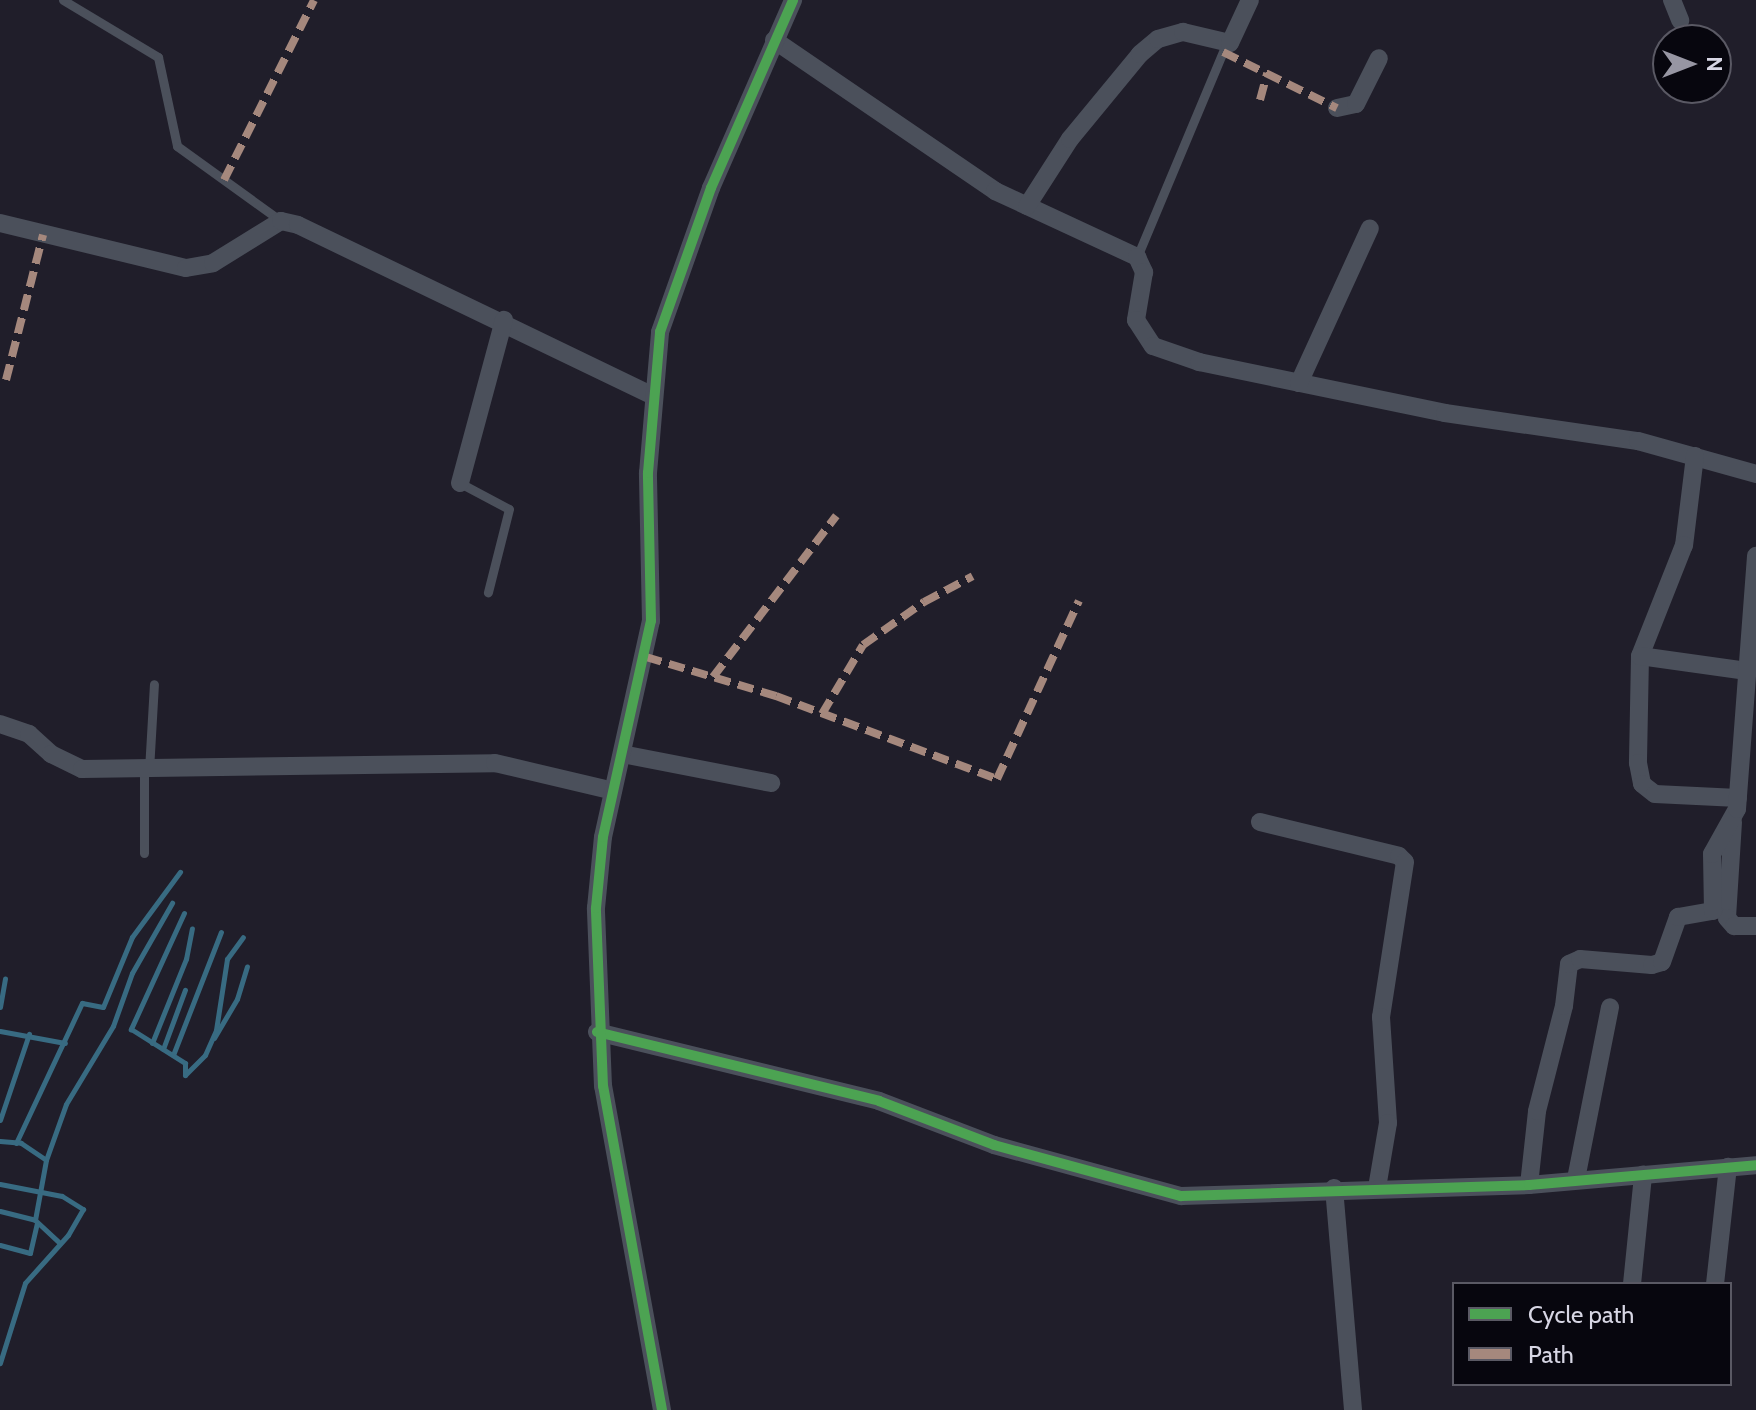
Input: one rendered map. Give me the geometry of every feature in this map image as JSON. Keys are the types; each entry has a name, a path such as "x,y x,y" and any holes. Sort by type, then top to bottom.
{"street":[{"path":"662,1410 597,1032 596,908 613,791 651,621 651,395 660,332 676,279 793,0"},
{"path":"1027,206 1104,93 1158,39 1183,32 1226,44 1234,39 1250,0"},
{"path":"1672,0 1680,20"},
{"path":"774,40 995,191 1137,257 1144,272 1136,320 1153,346 1199,362 1445,413 1576,430 1695,456 1756,474"},
{"path":"1337,108 1356,104 1379,58"},
{"path":"0,223 186,268 213,263 281,221 504,320 651,395"},
{"path":"1299,383 1370,228"},
{"path":"460,483 504,320"},
{"path":"1695,456 1684,545 1640,656 1642,784 1655,794 1756,812"},
{"path":"1756,556 1727,918 1734,926 1756,926"},
{"path":"1640,656 1747,671"},
{"path":"0,724 29,734 51,754 82,769 495,763 613,791"},
{"path":"622,754 771,783"},
{"path":"1529,1185 1537,1111 1564,1006 1563,979 1569,964 1580,959 1662,962 1678,917 1713,911 1712,854 1736,809"},
{"path":"1260,822 1399,856 1405,862 1381,1017 1388,1123 1377,1188"},
{"path":"1576,1179 1610,1007"},
{"path":"597,1032 879,1101 981,1141 1156,1192 1200,1197 1334,1188 1529,1185 1756,1165"},
{"path":"1715,1282 1728,1167"},
{"path":"1632,1282 1643,1175"},
{"path":"1334,1188 1353,1410"}],"lane":[{"path":"63,0 158,57 177,146 281,221"},
{"path":"1137,257 1226,44"},
{"path":"460,483 509,509 488,592"},
{"path":"144,853 146,770 154,684"}],"waterway":[{"path":"16,1143 82,1003 103,1007 132,937 180,872"},
{"path":"46,1160 66,1104 113,1026 132,973 172,903"},
{"path":"184,913 131,1029 185,1063 185,1075 205,1055 216,1030 227,959 243,937"},
{"path":"152,1043 186,959 192,929"},
{"path":"173,1055 221,932"},
{"path":"214,1038 237,999 247,967"},
{"path":"0,1007 5,978"},
{"path":"163,1049 185,990"},
{"path":"0,1031 65,1043"},
{"path":"0,1120 29,1034"},
{"path":"0,1141 21,1143 46,1160 35,1220 60,1243"},
{"path":"0,1184 62,1196 83,1209 68,1235 25,1283 0,1363"},
{"path":"0,1211 35,1220"},
{"path":"0,1245 30,1253 37,1223"}],"marked path":[{"path":"224,180 314,0"},
{"path":"1223,52 1337,108"},
{"path":"1260,100 1267,73"},
{"path":"6,380 43,235"},
{"path":"713,677 836,516"},
{"path":"822,714 863,645 924,602 973,576"},
{"path":"646,657 776,696 997,779 1079,601"}],"cycle path":[{"path":"662,1410 603,1086 596,908 603,837 651,621 648,473 660,332 711,188 793,0"},
{"path":"597,1032 879,1101 994,1145 1181,1196 1529,1185 1756,1165"}]}
